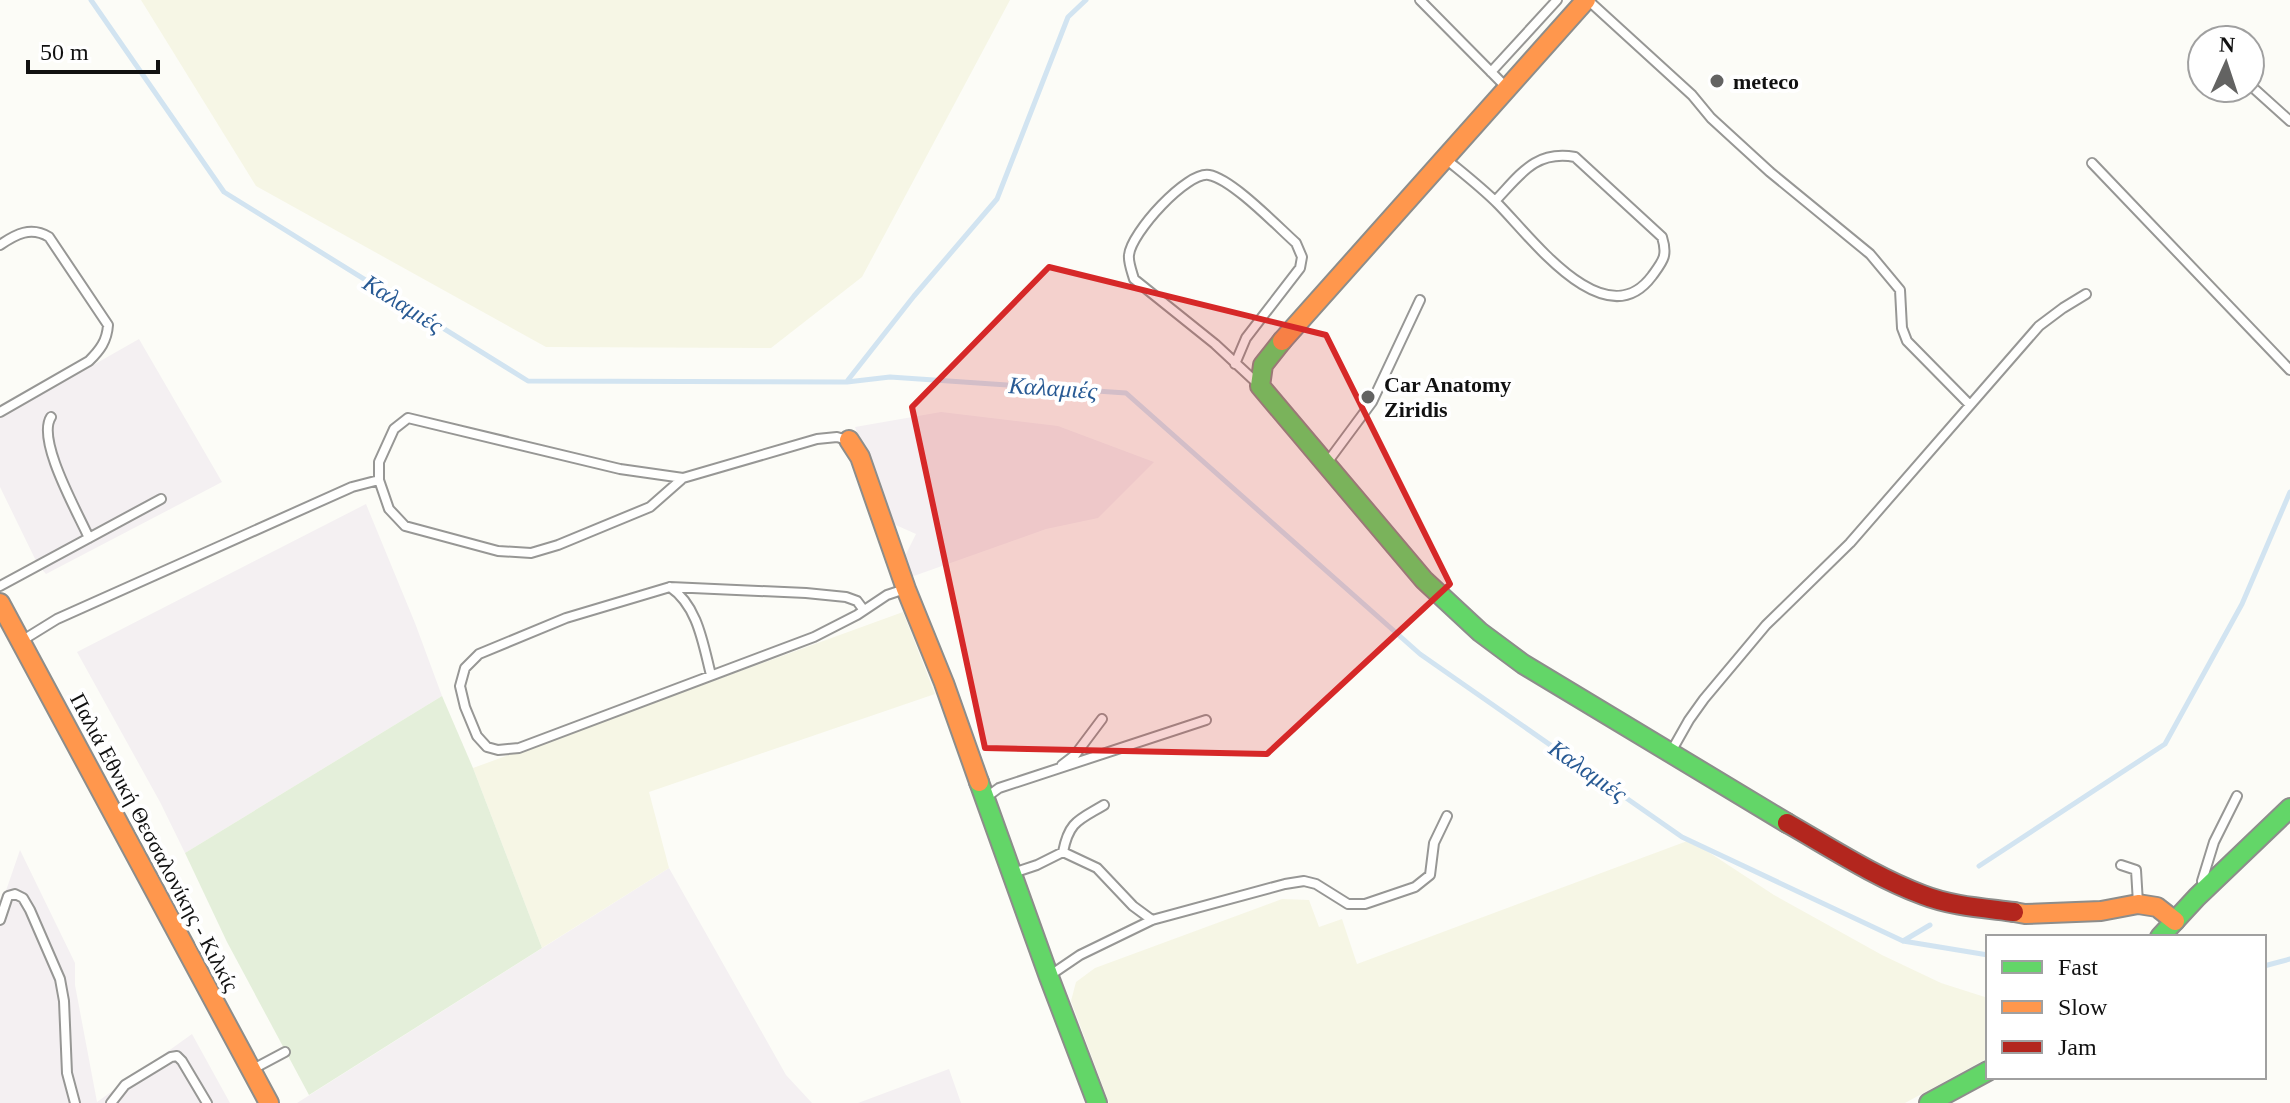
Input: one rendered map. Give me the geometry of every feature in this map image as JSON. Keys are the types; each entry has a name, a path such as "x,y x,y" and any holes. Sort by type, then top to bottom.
{"street":[{"path":"1587,0 1274,350 1263,365 1260,386 1424,580 1480,632 1523,664 1879,875 1924,896 1958,905 2025,914 2101,911 2138,904 2157,907 2175,921"},
{"path":"849,440 860,457 1097,1103"},
{"name":"Παλιά Εθνική Θεσσαλονίκης - Κιλκίς","path":"0,603 269,1103"},
{"path":"2162,935 2290,808"},
{"path":"1929,1103 1986,1072"}],"lane":[{"path":"1420,0 1508,88"},
{"path":"1491,72 1557,0"},
{"path":"1587,0 1692,95 1711,118 1770,172 1870,254 1900,290 1902,328 1907,341 1970,405"},
{"path":"2266,99 2290,121"},
{"path":"1446,159 1495,201 1557,266 1583,286 1609,295 1628,294 1642,289 1664,259 1666,248 1662,237 1575,157 1559,154 1529,165 1495,201"},
{"path":"2092,163 2290,370"},
{"path":"1235,364 1246,338 1300,268 1302,257 1296,243 1229,184 1208,175 1195,176 1140,231 1129,254 1134,279 1215,344 1235,364 1260,386"},
{"path":"0,245 29,231 49,237 108,325 108,336 89,361 0,412"},
{"path":"1671,753 1704,699 1766,625 1850,543 2039,326 2086,294"},
{"path":"1326,464 1372,402 1420,300"},
{"path":"51,417 46,432 52,456 89,538"},
{"path":"683,478 650,507 531,553 498,551 405,526 389,509 379,480 379,462 394,429 408,418 620,469 683,478 817,439 837,437 849,440"},
{"path":"19,642 57,619 352,487 379,480"},
{"path":"0,586 161,499"},
{"path":"863,609 857,601 846,597 670,587 566,618 479,654 465,668 460,686 477,736 487,747 498,750 519,748 814,637 857,615 887,595 906,589"},
{"path":"670,587 682,595 696,622 711,675"},
{"path":"1055,770 1075,755 1102,719"},
{"path":"984,799 999,788 1206,720"},
{"path":"2197,897 2214,842 2237,796"},
{"path":"1063,852 1072,824 1104,805"},
{"path":"1049,977 1080,955 1152,920 1225,900 1304,881 1316,884 1348,904 1365,904 1415,887 1430,875 1434,843 1447,816"},
{"path":"1011,873 1063,852"},
{"path":"1063,852 1097,868 1133,906 1152,920"},
{"path":"2121,865 2136,870 2138,904"},
{"path":"0,920 8,896 15,894 23,898 55,966 64,1001 67,1073 75,1103"},
{"path":"251,1070 285,1052"},
{"path":"111,1103 125,1085 177,1056 207,1103"}],"highlighted area":[{"path":"1049,267 1326,335 1450,584 1267,754 985,748 912,407"}],"shaded area":[{"path":"139,339 222,482 46,574 38,565 0,487 0,418"},
{"path":"941,412 1058,426 1154,462 1098,518 1046,529 911,577 904,558 916,534 889,522 855,427"},
{"path":"366,504 442,696 185,853 77,652"},
{"path":"20,850 75,963 75,985 97,1102 192,1034 230,1103 0,1103 0,908"},
{"path":"669,868 786,1075 812,1103 297,1103"},
{"path":"949,1069 961,1103 858,1103"}],"green space":[{"path":"141,0 1010,0 862,277 771,348 546,347 256,186"},
{"path":"903,612 935,694 649,792 669,868 542,948 473,768"},
{"path":"442,696 542,948 309,1095 227,942 185,853"},
{"path":"1690,840 1774,895 1882,955 1941,983 1986,997 1986,1059 1905,1103 1109,1103 1071,1001 1076,982 1095,968 1282,899 1309,900 1319,927 1342,919 1357,964"}],"waterway":[{"name":"Καλαμιές","path":"91,0 224,192 528,381 847,382 890,377 1126,393 1420,654 1682,837 1903,941 1986,955"},
{"path":"848,380 914,296 997,199 1068,17 1086,0"},
{"path":"1979,866 2165,744 2242,604 2290,492"},
{"path":"1903,941 1930,925"},
{"name":"Καλαμιές","path":"2266,965 2290,959"}],"traffic: fast":[{"path":"1282,341 1263,365 1260,386 1424,580 1480,632 1523,664 1787,823"},
{"path":"979,782 1097,1103"},
{"path":"2162,935 2290,808"},
{"path":"1929,1103 1986,1072"}],"traffic: slow":[{"path":"1282,341 1586,0"},
{"path":"849,440 860,457 979,782"},
{"path":"0,603 269,1103"},
{"path":"2014,912 2101,911 2138,904 2157,907 2175,921"}],"traffic: jam":[{"path":"1787,823 1905,888 1956,904 2014,912"}],"place":[{"name":"meteco","path":"1717,81"},
{"name":"Car Anatomy Ziridis","path":"1368,397"}]}
